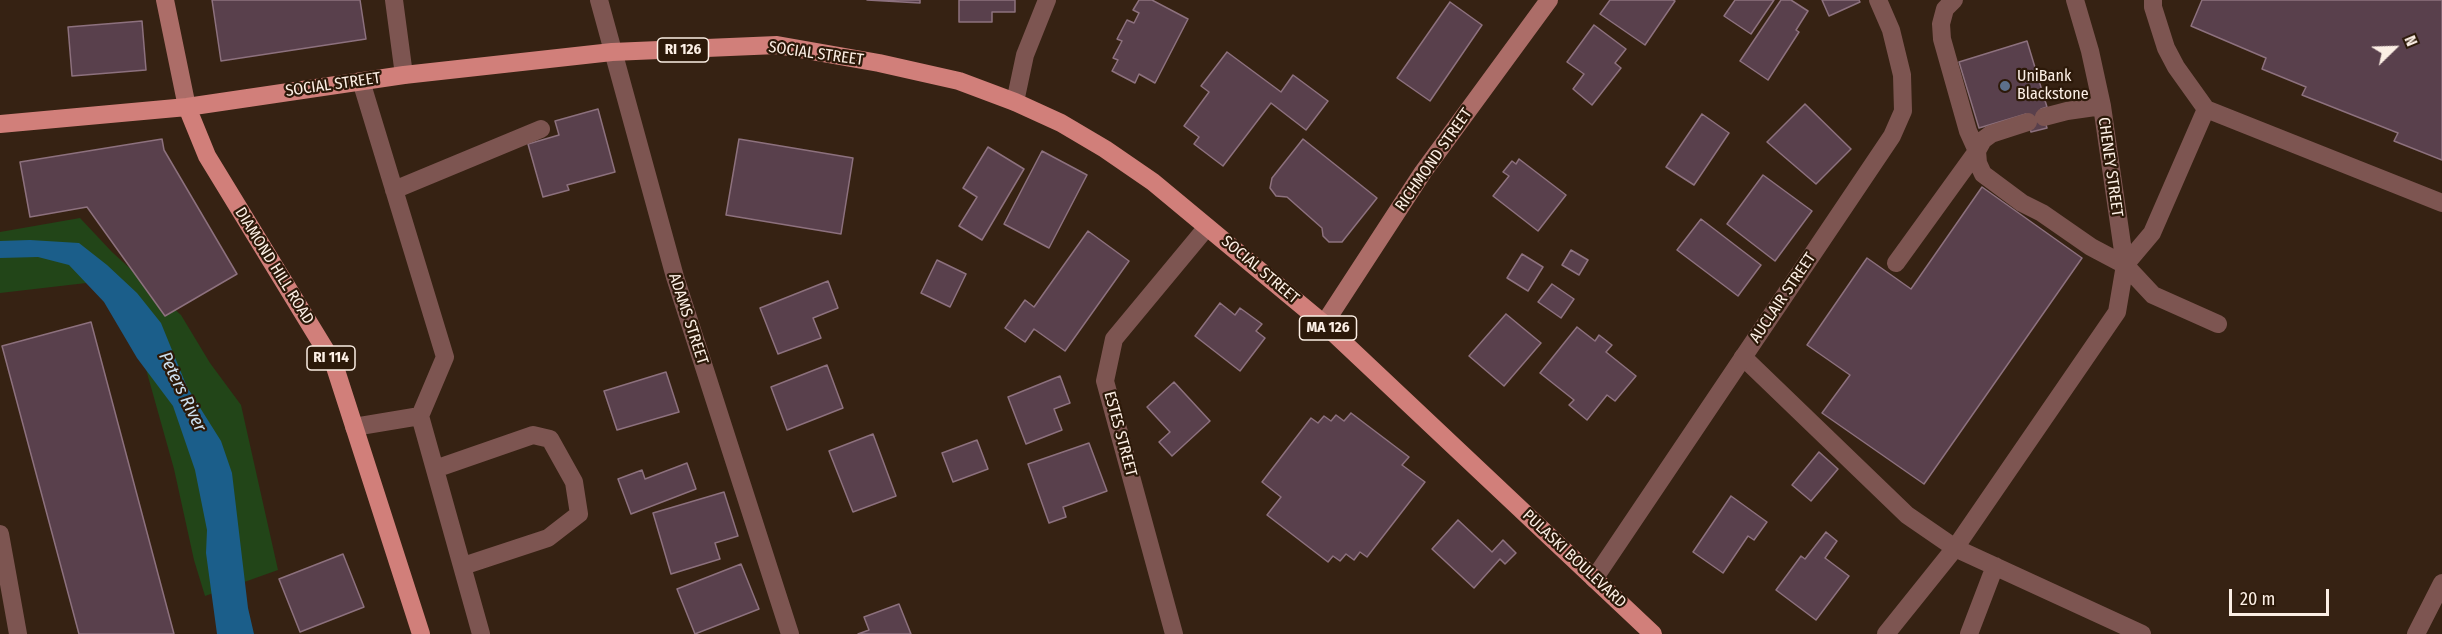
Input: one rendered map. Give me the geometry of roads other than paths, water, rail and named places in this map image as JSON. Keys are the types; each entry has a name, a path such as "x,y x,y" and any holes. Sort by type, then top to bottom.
{"main road":[{"name":"SOCIAL STREET","path":"0,124 187,107 404,75 612,52 777,45 879,63 958,81 1015,102 1061,123 1105,149 1153,182 1324,324 1494,485"},
{"name":"DIAMOND HILL ROAD","path":"187,107 207,156 334,364 421,634"},
{"name":"PULASKI BOULEVARD","path":"1494,485 1653,634"}],"street":[{"name":"DIAMOND HILL ROAD","path":"165,0 187,107"},
{"path":"394,0 404,75"},
{"name":"ADAMS STREET","path":"599,0 675,277 790,634"},
{"path":"1015,102 1025,55 1047,0"},
{"name":"RICHMOND STREET","path":"1324,324 1423,172 1549,0"},
{"name":"AUCLAIR STREET","path":"1594,579 1892,136 1904,111 1902,75 1891,30 1878,0"},
{"path":"1954,0 1945,9 1941,24 1942,39 1968,131 1977,151 1978,163 1983,174 2022,203 2042,213 2091,247 2125,265 2153,295 2218,324"},
{"name":"CHENEY STREET","path":"2075,0 2090,51 2102,106 2125,265"},
{"path":"2153,0 2153,7 2166,48 2176,67 2206,109 2442,203"},
{"path":"361,81 445,357 420,416 481,634"},
{"path":"1896,262 1983,140 1991,134 2067,111 2102,106"},
{"path":"1886,634 1954,548 2117,312 2125,265 2152,233 2206,109"},
{"path":"394,190 541,129"},
{"name":"ESTES STREET","path":"1174,634 1105,381 1114,339 1207,227"},
{"path":"1743,357 1907,515 1954,548 2142,634"},
{"path":"354,427 420,416"},
{"path":"435,469 532,435 550,439 574,482 579,514 548,538 463,566"},
{"path":"0,534 3,568 18,634"},
{"path":"1969,634 1995,566"},
{"path":"2416,634 2442,583"}],"water":[{"name":"Peters River","path":"0,241 79,243 137,293 161,323 187,387 221,441 232,473 248,608 254,634 217,634 206,553 207,530 195,470 173,406 137,358 104,302 69,265 38,257 0,258"}],"place":[{"name":"UniBank Blackstone","path":"2005,86"}]}
